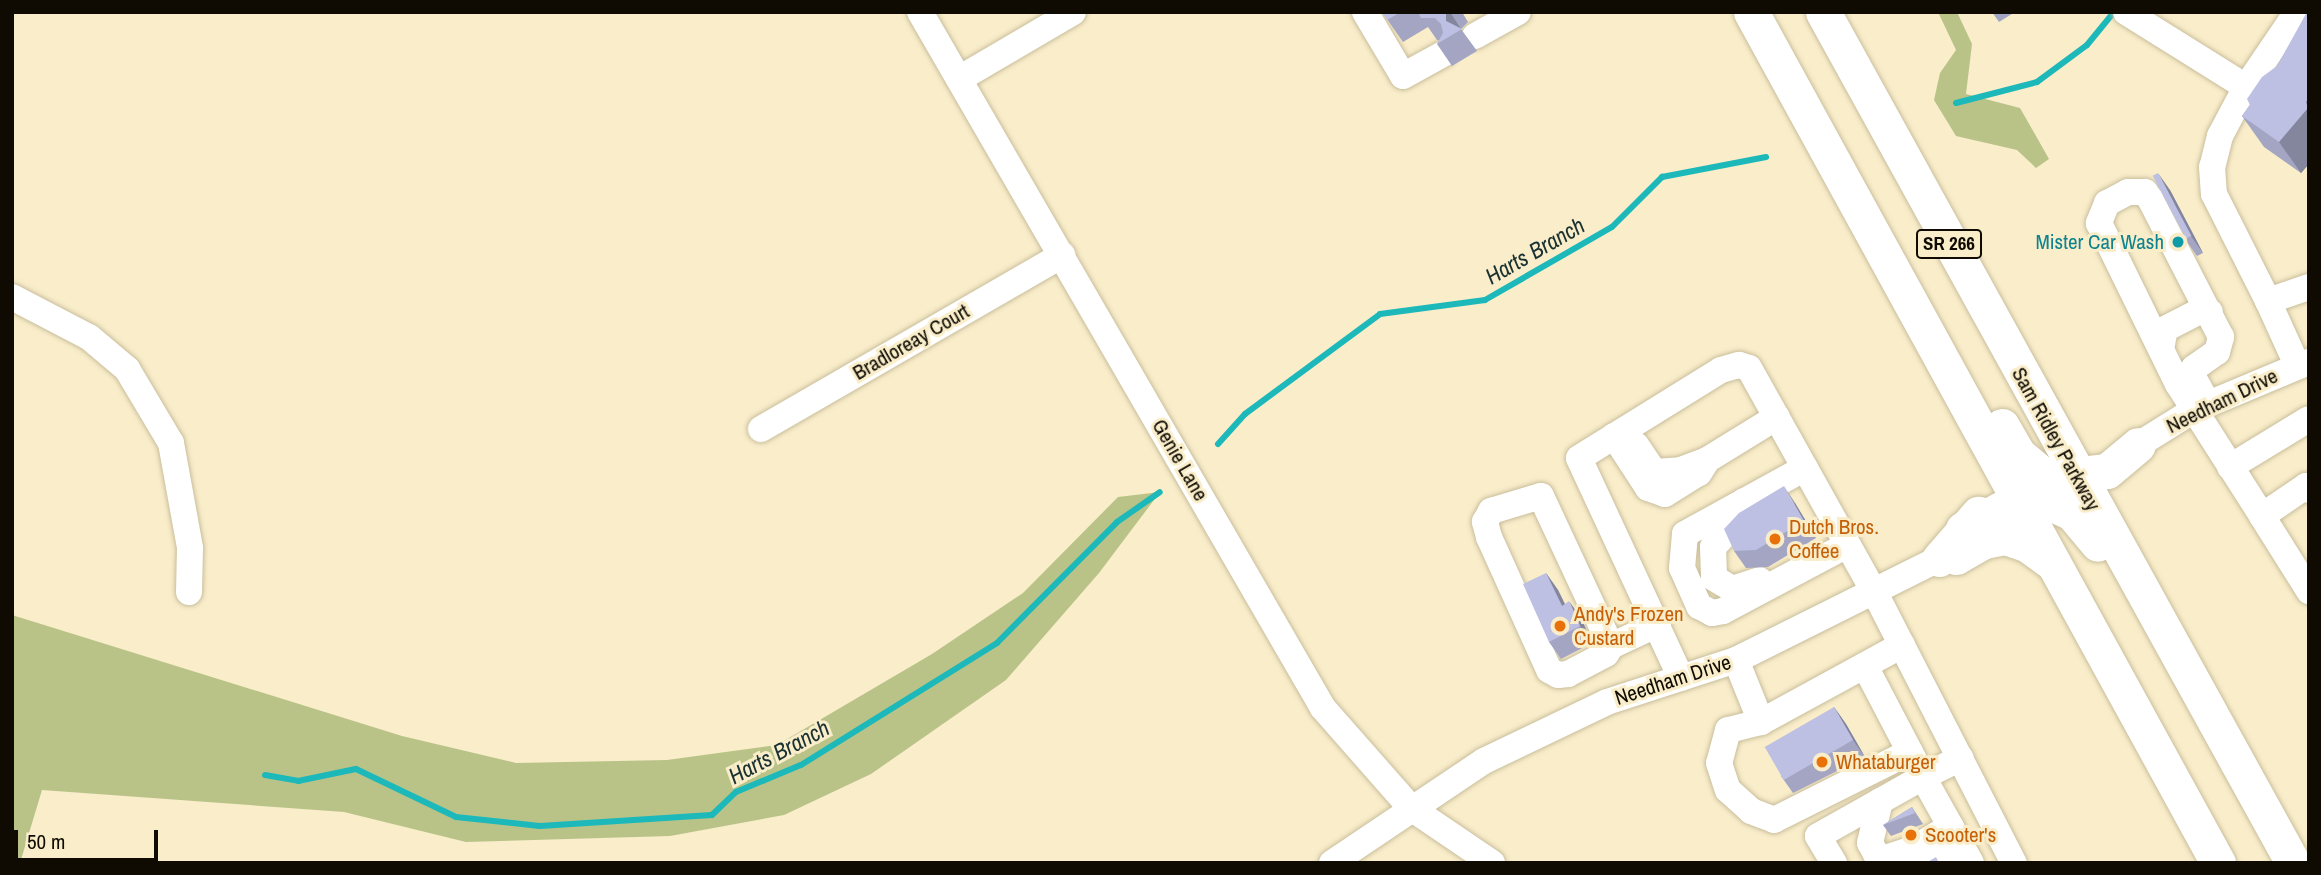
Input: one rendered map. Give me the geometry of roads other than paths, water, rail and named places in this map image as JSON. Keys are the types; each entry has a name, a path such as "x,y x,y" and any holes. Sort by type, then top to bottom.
{"main road":[{"name":"SR 266","path":"1751,12 2218,863"},
{"name":"Sam Ridley Parkway","path":"1823,12 2052,433 2293,863"},
{"path":"1863,216 1891,234 2018,454 2047,478 2076,476 2107,471 2138,445"},
{"path":"1863,216 1867,244 1880,274 1984,467 1984,502 1939,559"},
{"path":"2052,433 2082,452 2099,456 2138,445"},
{"path":"1963,529 2021,503 2057,504 2085,524 2212,745 2229,749"},
{"path":"1939,559 1955,558 1984,541 2005,537 2028,545 2055,565"}],"street":[{"name":"Genie Lane","path":"920,12 1323,708 1411,808 1492,863"},
{"path":"959,79 1073,12"},
{"path":"1365,12 1403,76 1443,54"},
{"path":"1475,36 1518,12"},
{"path":"2297,12 2246,87 2220,136 2212,167 2214,194 2303,363"},
{"path":"2131,15 2246,87"},
{"path":"2201,407 2193,377 2198,363 2221,345 2210,312 2145,192 2127,192 2107,203 2099,223 2162,344 2201,407 2230,467 2309,591"},
{"name":"Bradloreay Court","path":"761,429 1062,255"},
{"path":"2268,301 2309,287"},
{"path":"12,297 89,337 127,369 165,432 171,443 190,548 189,592"},
{"path":"2162,344 2165,329 2202,310 2210,312"},
{"name":"Needham Drive","path":"2138,445 2201,407 2303,363"},
{"path":"1681,678 1579,458 1721,370 1739,365 1749,368 1875,593 2014,863"},
{"path":"1620,432 1654,472 1681,470 1707,460 1777,417"},
{"path":"2230,467 2309,419"},
{"path":"1805,468 1685,534 1682,568 1699,606 1712,613 1723,611 1847,545"},
{"path":"2262,516 2308,487"},
{"path":"1611,646 1541,496 1491,511 1485,522 1549,670 1558,676 1568,674 1606,654 1611,646 1658,624"},
{"name":"Needham Drive","path":"1332,863 1484,761 1607,702 1736,660 1939,559"},
{"path":"1902,645 1761,722 1728,730 1720,763 1728,790 1751,811 1774,820 1910,752"},
{"path":"1736,660 1761,722"},
{"path":"1865,666 1961,844"},
{"path":"1834,863 1818,836 1961,758"},
{"path":"1880,801 1869,832 1880,856 1897,856 1961,844"},
{"path":"1931,863 1961,844"}],"waterway":[{"name":"Harts Branch","path":"1956,103 2037,82 2087,45 2114,12"},
{"name":"Harts Branch","path":"1218,444 1245,414 1380,314 1485,300 1612,227 1662,177 1766,157"},
{"name":"Harts Branch","path":"265,775 298,781 356,769 456,817 540,826 712,815 736,792 801,765 997,643 1117,522 1160,492"}],"place":[{"name":"Mister Car Wash","path":"2178,242"},
{"name":"Dutch Bros. Coffee","path":"1775,539"},
{"name":"Andy's Frozen Custard","path":"1560,626"},
{"name":"Whataburger","path":"1822,762"},
{"name":"Scooter's","path":"1911,835"}]}
